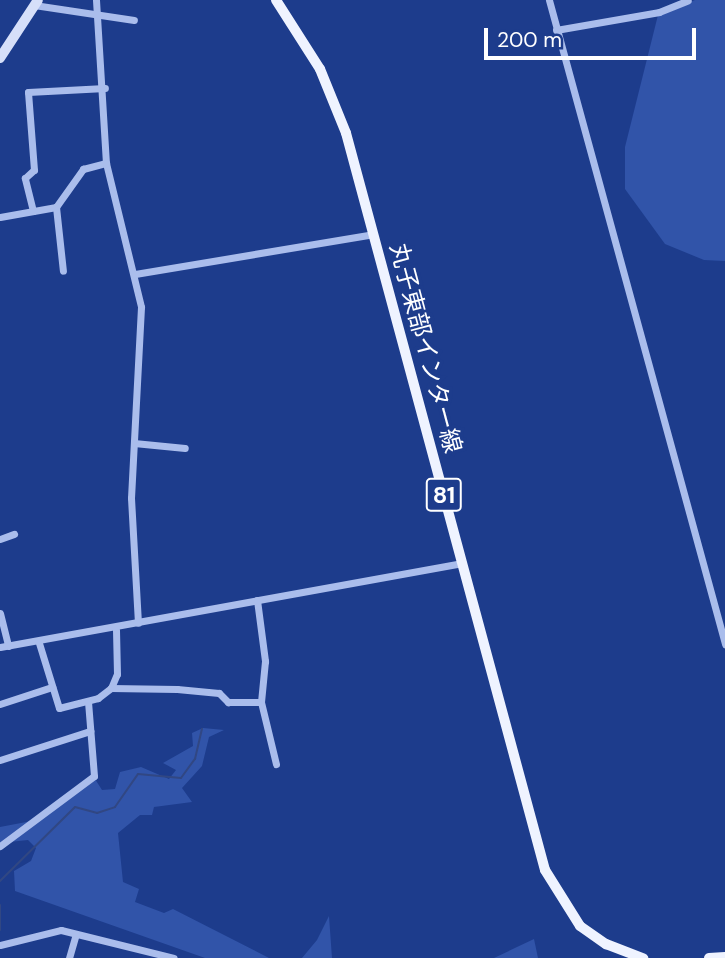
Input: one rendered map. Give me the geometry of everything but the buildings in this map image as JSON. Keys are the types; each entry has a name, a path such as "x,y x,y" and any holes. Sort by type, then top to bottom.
{"main road":[{"name":"丸子東部インター線","path":"276,0 335,100 554,894 598,940 643,958"},
{"path":"0,58 36,3"},
{"path":"709,958 725,957"}],"street":[{"path":"96,0 94,13 105,88 106,163 135,274 142,325 130,546 138,623"},
{"path":"549,0 725,644"},
{"path":"556,30 659,12 688,0"},
{"path":"36,3 134,20"},
{"path":"33,211 24,178 34,170 28,92 105,88"},
{"path":"63,271 56,207 83,169 106,163"},
{"path":"0,217 56,207"},
{"path":"135,274 373,234"},
{"path":"134,443 185,448"},
{"path":"0,539 14,534"},
{"path":"0,613 4,646 38,643 116,630 138,623 257,600 462,564"},
{"path":"257,600 265,661 261,702 276,764"},
{"path":"111,688 117,674 116,630"},
{"path":"38,643 58,708 88,702 111,688 177,689 219,693 228,702 261,702"},
{"path":"0,704 52,687"},
{"path":"0,846 94,776 88,702"},
{"path":"0,760 90,730"},
{"path":"0,945 49,931 75,934 134,954 174,958"},
{"path":"69,958 75,934"}],"shaded area":[{"path":"695,0 725,0 725,261 704,260 665,244 625,189 625,147 658,15"},
{"path":"203,728 224,730 209,737 202,766 182,788 192,802 154,807 152,815 140,815 118,833 123,882 139,889 135,902 164,913 173,909 269,958 205,958 15,891 14,871 31,861 36,848 28,840 0,843 0,827 42,819 95,779 102,790 115,789 120,772 141,767 169,779 176,770 163,763 193,746 192,733"},
{"path":"329,916 332,958 302,958 317,940"},
{"path":"534,939 538,958 494,958"}],"waterway":[{"path":"0,881 75,807 97,813 115,807 138,774 181,778 195,759 202,729"},
{"path":"0,905 0,930"}]}
